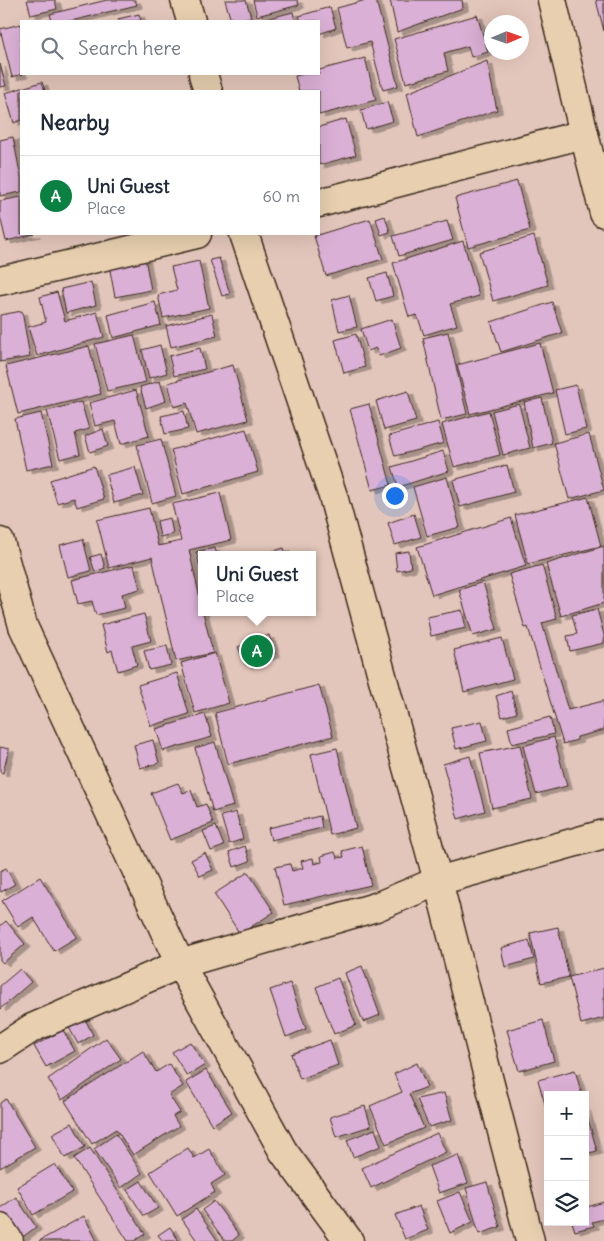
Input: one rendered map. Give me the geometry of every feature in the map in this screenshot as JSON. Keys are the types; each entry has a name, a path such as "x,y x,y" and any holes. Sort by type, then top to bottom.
{"street":[{"path":"185,0 190,20"},
{"path":"552,0 604,212"},
{"path":"203,75 208,90"},
{"path":"320,203 584,134"},
{"path":"0,282 194,235"},
{"path":"244,235 333,496 438,881 530,1241"},
{"path":"0,542 23,626 180,964 283,1151 349,1241"},
{"path":"0,1049 32,1028 180,964 376,908 438,881 604,834"},
{"path":"0,1228 10,1241"}],"building":[{"path":"27,0 55,0 57,9 31,15"},
{"path":"107,0 135,0 137,5 75,20 52,20 50,14"},
{"path":"225,0 246,0 251,17 231,20"},
{"path":"253,0 297,0 299,5 257,16"},
{"path":"366,0 376,0 398,86 383,90 370,42 347,48 337,8"},
{"path":"390,0 462,0 463,8 397,32"},
{"path":"596,0 604,0 604,31"},
{"path":"330,7 336,28 320,34 320,20 301,20 299,16"},
{"path":"293,12 295,20 262,20"},
{"path":"139,14 141,20 118,20"},
{"path":"477,15 484,39 484,53 471,57 468,46 444,53 448,71 406,83 394,39"},
{"path":"20,24 20,75 12,77 0,29"},
{"path":"365,58 376,100 320,115 320,90 299,90 295,76 320,75 320,70"},
{"path":"487,61 497,110 418,137 407,93"},
{"path":"0,64 6,86 0,87"},
{"path":"42,82 45,90 20,90 20,120 14,123 5,93"},
{"path":"387,102 393,121 366,129 361,110"},
{"path":"346,119 356,155 320,165 320,127"},
{"path":"13,137 20,173 20,192 0,196 0,140"},
{"path":"517,181 530,230 468,247 455,198"},
{"path":"20,197 20,235 31,235 6,241 0,216 0,201"},
{"path":"385,216 390,232 381,235 376,219"},
{"path":"370,219 383,259 326,276 314,236"},
{"path":"447,221 453,240 399,256 393,236"},
{"path":"534,236 548,285 493,301 479,252"},
{"path":"463,241 479,296 450,304 457,325 424,335 417,315 409,317 393,263"},
{"path":"145,258 151,290 115,297 109,265"},
{"path":"219,258 230,294 222,296 210,260"},
{"path":"199,261 209,308 163,318 158,295 177,290 171,267"},
{"path":"387,273 393,296 376,301 369,278"},
{"path":"91,282 96,305 66,313 61,289"},
{"path":"57,292 65,321 97,312 104,337 37,356 28,327 46,322 40,297"},
{"path":"349,295 357,327 339,331 332,300"},
{"path":"155,302 161,325 113,338 108,315"},
{"path":"552,302 562,333 501,352 491,322"},
{"path":"22,311 30,357 0,362 0,315"},
{"path":"212,314 217,336 171,347 166,326"},
{"path":"392,319 401,348 379,356 376,348 368,351 361,329"},
{"path":"448,332 467,414 441,420 423,338"},
{"path":"356,334 365,367 344,373 335,340"},
{"path":"134,335 146,382 107,391 95,344"},
{"path":"540,343 553,393 470,414 457,365"},
{"path":"160,345 167,373 149,378 142,350"},
{"path":"89,346 101,394 18,414 6,366"},
{"path":"200,348 205,369 174,376 169,356"},
{"path":"233,365 248,420 196,434 187,403 174,407 168,383"},
{"path":"160,381 166,401 146,408 140,387"},
{"path":"576,385 586,429 565,434 555,390"},
{"path":"136,390 149,436 121,444 115,421 95,426 89,403"},
{"path":"408,391 416,421 384,430 376,401"},
{"path":"542,398 552,443 533,448 524,402"},
{"path":"81,402 89,429 75,433 80,454 60,459 47,411"},
{"path":"369,404 391,485 372,490 350,409"},
{"path":"519,404 530,448 503,455 492,411"},
{"path":"184,411 188,429 165,434 161,416"},
{"path":"489,411 500,455 454,467 442,424"},
{"path":"41,413 53,464 26,470 15,419"},
{"path":"438,422 444,443 395,456 389,436"},
{"path":"103,429 108,446 90,452 85,436"},
{"path":"246,429 258,472 183,494 171,450"},
{"path":"589,434 604,490 569,499 554,443"},
{"path":"161,439 176,496 152,503 137,445"},
{"path":"443,451 449,471 398,487 392,467"},
{"path":"507,465 514,492 460,507 453,480"},
{"path":"94,466 104,499 77,507 74,498 57,503 50,480"},
{"path":"135,467 143,495 114,503 106,475"},
{"path":"447,477 460,527 427,536 413,487"},
{"path":"220,493 231,540 189,550 198,589 198,616 204,616 213,653 176,661 152,557 109,568 97,520 149,508 158,546 181,541 172,504"},
{"path":"588,497 601,546 528,564 515,515"},
{"path":"414,514 421,537 395,545 388,523"},
{"path":"170,518 173,534 160,537 157,521"},
{"path":"511,518 526,566 432,595 417,547"},
{"path":"83,539 91,571 68,577 60,545"},
{"path":"604,546 604,603 561,616 546,564"},
{"path":"215,548 216,551 201,551"},
{"path":"284,548 285,551 274,551"},
{"path":"409,551 411,568 397,571 395,553"},
{"path":"101,554 105,568 95,572 90,557"},
{"path":"134,565 140,589 122,594 125,608 96,615 92,601 78,604 72,580"},
{"path":"542,565 557,619 542,623 568,710 603,701 604,707 604,730 577,737 577,740 563,744 528,627 525,628 509,574"},
{"path":"483,582 497,629 473,636 459,590"},
{"path":"597,609 604,635 604,643 570,651 567,636 577,634 572,615"},
{"path":"462,610 466,628 431,636 427,617"},
{"path":"144,614 151,641 132,646 137,665 118,671 112,650 108,652 101,625"},
{"path":"269,635 275,654 246,665 238,647"},
{"path":"502,638 513,679 464,692 454,650"},
{"path":"167,646 171,665 149,670 144,651"},
{"path":"215,653 229,703 195,713 181,663"},
{"path":"177,673 189,714 151,726 138,685"},
{"path":"319,685 333,736 228,764 215,713"},
{"path":"511,691 517,713 502,717 496,696"},
{"path":"205,714 212,737 163,751 156,729"},
{"path":"550,717 554,734 512,744 508,728"},
{"path":"482,721 487,741 456,749 451,728"},
{"path":"554,737 567,786 536,794 523,746"},
{"path":"153,740 159,763 140,768 134,745"},
{"path":"215,742 233,806 213,812 195,748"},
{"path":"520,745 532,799 492,808 480,753"},
{"path":"0,747 9,749 3,773 0,772"},
{"path":"337,748 356,828 330,835 311,754"},
{"path":"470,756 485,811 458,819 443,764"},
{"path":"178,783 183,793 191,790 197,807 206,804 213,823 170,840 151,793"},
{"path":"236,812 243,839 229,844 221,816"},
{"path":"320,816 322,828 271,840 268,828"},
{"path":"216,826 224,846 211,851 203,831"},
{"path":"245,846 250,861 234,867 229,852"},
{"path":"362,846 371,885 284,905 275,867 290,864 292,871 303,868 301,861 313,858 314,864 322,862 321,856 335,852 337,858 344,857 342,851"},
{"path":"205,853 213,870 200,876 191,860"},
{"path":"6,868 15,884 1,892 0,871"},
{"path":"248,872 274,912 240,934 214,894"},
{"path":"40,877 77,937 54,951 33,917 18,927 2,901"},
{"path":"6,921 25,944 3,963 0,960 0,926"},
{"path":"558,927 569,977 541,983 530,933"},
{"path":"529,940 534,959 505,967 501,948"},
{"path":"362,966 380,1015 363,1022 345,973"},
{"path":"604,968 604,1018 581,1024 569,977"},
{"path":"20,969 31,982 0,1009 0,986"},
{"path":"338,978 356,1025 334,1034 316,987"},
{"path":"290,983 306,1029 286,1037 270,990"},
{"path":"83,1015 93,1035 78,1044 67,1024"},
{"path":"543,1020 554,1061 519,1071 507,1030"},
{"path":"63,1030 75,1051 46,1067 34,1046"},
{"path":"106,1038 121,1059 62,1100 48,1079"},
{"path":"330,1040 338,1065 300,1079 291,1054"},
{"path":"190,1042 205,1065 187,1076 172,1052"},
{"path":"143,1051 156,1072 169,1064 183,1086 169,1095 180,1112 173,1116 179,1126 133,1155 116,1129 92,1144 65,1101"},
{"path":"417,1063 427,1087 409,1094 424,1128 386,1144 370,1106 402,1092 394,1074"},
{"path":"206,1070 232,1112 212,1125 186,1082"},
{"path":"575,1070 581,1091 544,1091 544,1101 538,1080"},
{"path":"444,1093 452,1120 429,1127 417,1099"},
{"path":"6,1099 35,1147 0,1168 0,1103"},
{"path":"365,1106 371,1126 336,1137 330,1117"},
{"path":"589,1122 597,1151 589,1153"},
{"path":"72,1123 85,1147 65,1158 52,1134"},
{"path":"375,1129 381,1146 353,1157 347,1140"},
{"path":"437,1133 446,1152 371,1188 362,1168"},
{"path":"116,1134 142,1173 121,1188 94,1149"},
{"path":"90,1148 145,1234 134,1241 128,1241 74,1158"},
{"path":"188,1148 194,1158 209,1149 225,1175 211,1184 215,1192 177,1216 150,1172"},
{"path":"458,1155 468,1183 439,1193 429,1166"},
{"path":"55,1164 72,1192 33,1215 17,1187"},
{"path":"141,1181 158,1208 144,1216 127,1190"},
{"path":"487,1182 500,1227 479,1234 466,1188"},
{"path":"460,1192 473,1222 450,1233 437,1201"},
{"path":"16,1197 36,1227 20,1239 0,1210 0,1208"},
{"path":"214,1201 239,1235 232,1241 225,1241 202,1210"},
{"path":"604,1202 604,1219 592,1222 594,1226 575,1231 573,1226 589,1226 589,1206"},
{"path":"419,1206 428,1230 405,1239 395,1215"},
{"path":"196,1209 218,1241 197,1241 182,1219"},
{"path":"84,1216 97,1241 39,1241"},
{"path":"170,1227 179,1241 163,1241 158,1235"}],"place":[{"name":"Uni Guest","path":"257,651"}]}
